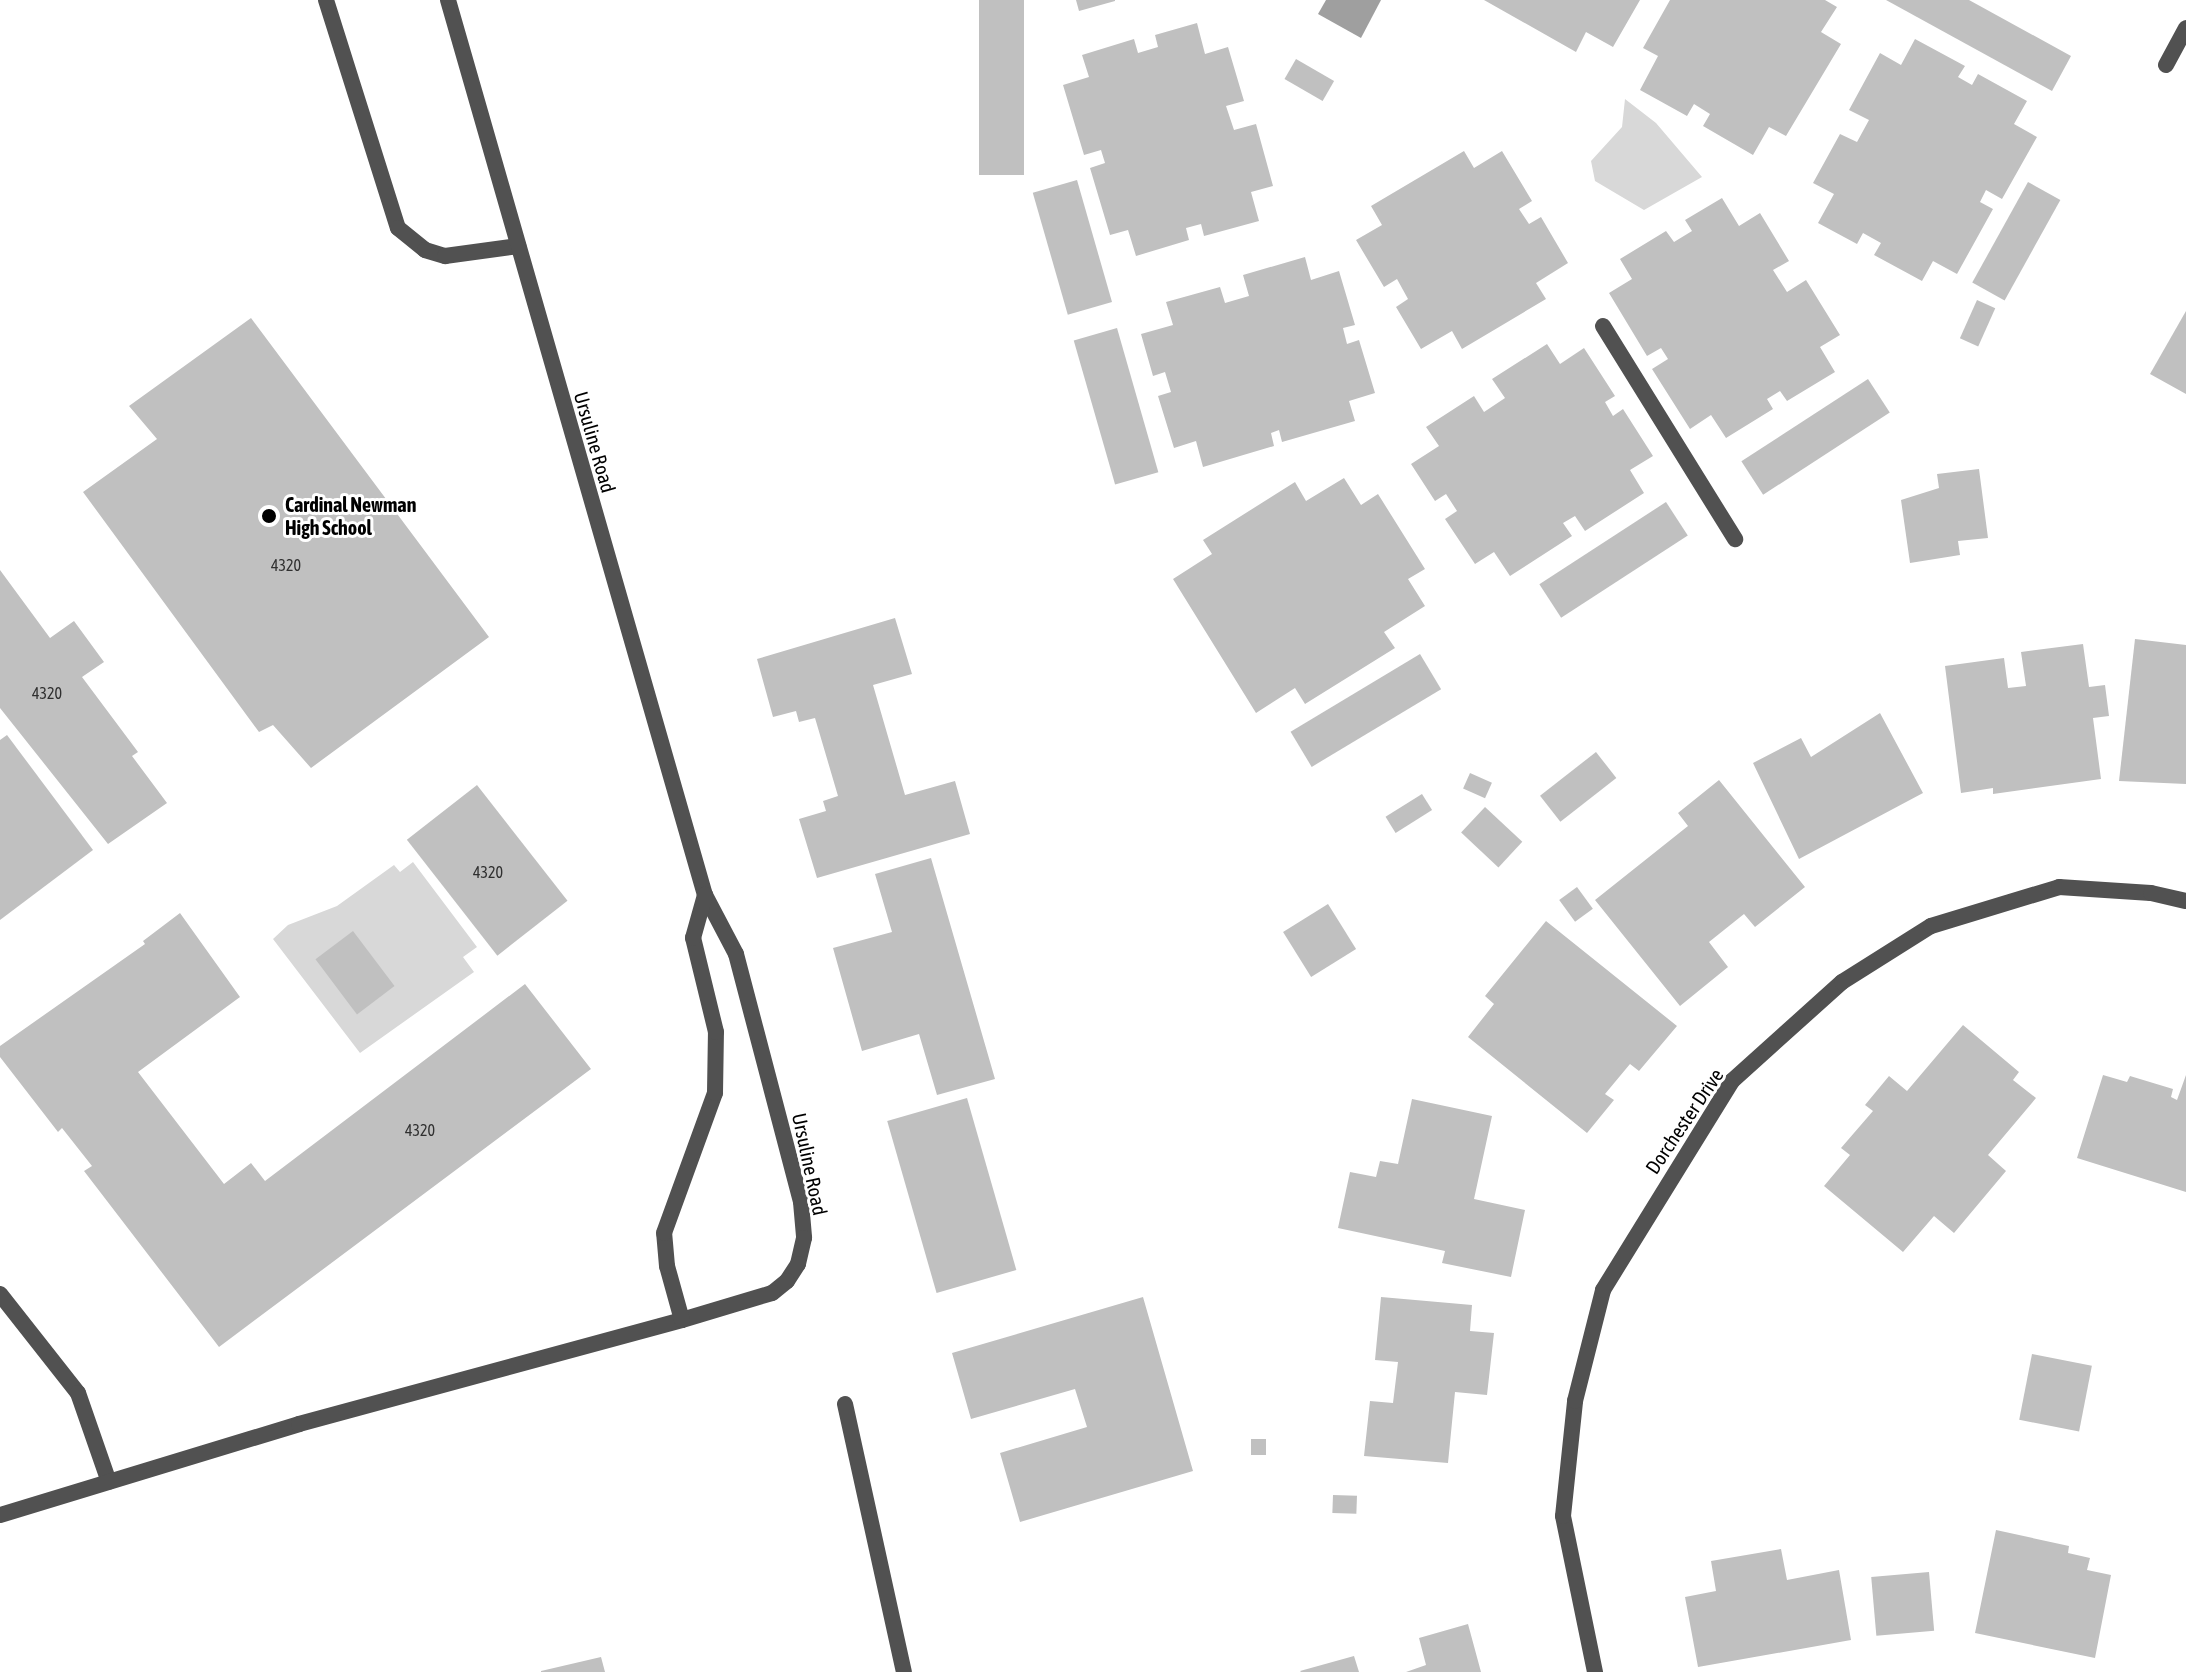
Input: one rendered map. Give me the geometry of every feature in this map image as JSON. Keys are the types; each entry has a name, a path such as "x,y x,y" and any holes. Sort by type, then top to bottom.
{"street":[{"path":"326,0 398,228 425,250 445,256 518,246"},
{"name":"Ursuline Road","path":"0,1515 299,1424 772,1293 798,1264 804,1238 795,1172 736,954 705,895 448,0"},
{"path":"2166,65 2186,28"},
{"path":"1603,326 1735,539"},
{"name":"Dorchester Drive","path":"1595,1672 1563,1516 1575,1401 1603,1290 1732,1081 1842,982 1931,926 2059,887 2151,893 2186,901"},
{"path":"682,1320 664,1233 715,1093 716,1032 693,938 705,895"},
{"path":"0,1294 78,1393 109,1482"},
{"path":"845,1404 904,1672"}],"shaded area":[{"path":"1326,0 1381,0 1361,38 1318,14"},
{"path":"1625,99 1656,123 1702,177 1644,210 1595,181 1591,161 1622,127"},
{"path":"413,862 477,947 463,957 474,972 360,1053 273,939 288,925 337,906 394,865 400,872"}],"building":[{"path":"979,0 1024,0 1024,175 979,175"},
{"path":"1076,0 1115,0 1115,1 1079,11"},
{"path":"1484,0 1640,0 1613,47 1586,32 1576,52"},
{"path":"1670,0 1825,0 1837,7 1821,32 1841,44 1786,136 1769,127 1753,155 1703,126 1710,114 1694,104 1687,116 1640,90 1658,56 1643,48"},
{"path":"1886,0 1969,0 2071,56 2052,91"},
{"path":"1197,23 1205,54 1228,47 1244,101 1226,106 1234,130 1256,124 1273,186 1251,192 1259,221 1204,236 1201,224 1186,228 1189,240 1136,256 1128,230 1110,235 1090,168 1105,163 1101,150 1084,155 1063,85 1089,77 1082,55 1134,39 1138,53 1158,47 1155,35"},
{"path":"1915,39 1965,66 1958,77 1972,85 1978,74 2027,101 2014,124 2037,137 2002,199 1986,190 1980,202 1993,209 1957,274 1933,261 1922,281 1874,255 1881,243 1863,233 1857,244 1818,223 1834,194 1813,183 1840,134 1857,142 1869,120 1849,110 1880,53 1901,65"},
{"path":"1296,59 1334,81 1323,101 1284,79"},
{"path":"1464,151 1474,168 1502,151 1532,201 1519,209 1529,224 1541,217 1568,263 1536,283 1546,299 1462,349 1452,331 1421,349 1396,307 1408,299 1397,279 1384,287 1356,240 1382,225 1371,206"},
{"path":"1077,180 1112,302 1068,315 1033,193"},
{"path":"2028,182 2060,200 2005,301 1972,283"},
{"path":"1722,198 1739,226 1760,213 1789,261 1773,270 1787,292 1806,280 1840,335 1820,347 1835,372 1787,401 1780,391 1767,399 1773,409 1726,438 1711,415 1690,429 1652,369 1668,359 1661,348 1647,356 1609,293 1632,279 1620,259 1666,231 1674,242 1692,231 1685,220"},
{"path":"1305,257 1311,280 1339,271 1355,325 1343,328 1347,344 1359,340 1375,393 1349,401 1355,421 1282,442 1279,430 1271,433 1274,446 1203,467 1196,441 1174,448 1158,396 1171,392 1165,372 1153,376 1141,334 1173,325 1166,302 1220,287 1225,303 1249,296 1243,275"},
{"path":"1977,300 1995,308 1978,347 1960,338"},
{"path":"2186,311 2186,394 2150,374"},
{"path":"251,318 489,637 311,768 273,725 259,732 83,492 157,439 129,406"},
{"path":"1117,328 1158,472 1115,485 1074,340"},
{"path":"1547,344 1560,364 1584,348 1615,396 1605,402 1613,416 1623,409 1653,456 1630,470 1644,493 1585,531 1575,516 1563,523 1572,536 1510,576 1494,552 1475,564 1445,519 1457,511 1446,494 1435,501 1411,464 1439,446 1426,427 1474,396 1484,412 1505,398 1492,379"},
{"path":"1868,379 1890,413 1763,495 1741,461"},
{"path":"1979,469 1988,538 1958,541 1960,555 1910,563 1901,500 1939,488 1937,474"},
{"path":"1344,478 1361,505 1378,494 1425,569 1408,579 1425,606 1384,632 1395,648 1305,704 1295,688 1256,713 1173,579 1212,554 1203,540 1295,482 1306,501"},
{"path":"1666,502 1688,536 1561,618 1539,584"},
{"path":"0,570 50,638 74,621 104,662 82,677 138,752 132,756 167,803 108,844 0,708"},
{"path":"895,618 912,674 873,685 905,795 955,781 970,834 817,878 799,819 826,811 823,801 838,796 815,718 799,722 796,711 773,717 757,659"},
{"path":"2135,639 2186,645 2186,784 2119,781"},
{"path":"2083,644 2089,687 2105,685 2109,716 2093,718 2101,779 1993,794 1993,788 1961,793 1945,666 2004,658 2008,688 2026,686 2021,652"},
{"path":"1420,654 1441,689 1312,767 1291,732"},
{"path":"1880,713 1923,793 1799,859 1753,763 1801,738 1811,757"},
{"path":"7,735 93,850 0,920 0,740"},
{"path":"1596,752 1616,778 1560,822 1540,796"},
{"path":"1470,773 1492,783 1485,798 1463,789"},
{"path":"1719,780 1805,887 1755,927 1744,914 1709,942 1728,967 1680,1006 1595,900 1688,826 1678,813"},
{"path":"477,785 568,901 497,956 407,840"},
{"path":"1422,794 1432,810 1396,833 1386,817"},
{"path":"1485,807 1522,842 1498,867 1461,833"},
{"path":"931,858 995,1079 937,1095 919,1034 862,1051 833,948 892,932 875,874"},
{"path":"1577,887 1593,909 1575,922 1559,900"},
{"path":"1328,904 1356,949 1311,977 1283,932"},
{"path":"180,913 240,997 138,1072 224,1184 251,1163 265,1181 525,984 591,1069 219,1347 84,1171 92,1166 62,1128 58,1132 0,1057 0,1046 145,944 143,941"},
{"path":"1546,921 1677,1026 1639,1071 1630,1064 1605,1094 1614,1100 1587,1133 1468,1037 1494,1004 1485,996"},
{"path":"353,931 395,986 357,1014 315,959"},
{"path":"1963,1025 2019,1072 2013,1080 2036,1098 1988,1155 2006,1171 1954,1233 1934,1216 1903,1252 1824,1186 1850,1155 1841,1148 1873,1111 1865,1105 1889,1076 1907,1091"},
{"path":"2103,1075 2127,1082 2130,1076 2173,1089 2171,1097 2177,1100 2186,1075 2186,1192 2077,1158"},
{"path":"967,1098 1016,1270 937,1293 887,1121"},
{"path":"1412,1099 1492,1116 1474,1199 1525,1210 1511,1277 1442,1263 1445,1251 1338,1228 1350,1172 1376,1177 1380,1161 1398,1164"},
{"path":"1143,1297 1193,1471 1020,1522 1000,1453 1087,1427 1075,1389 971,1419 952,1353"},
{"path":"1381,1297 1472,1305 1470,1331 1494,1333 1487,1395 1455,1392 1448,1463 1364,1456 1370,1401 1393,1403 1398,1362 1375,1360"},
{"path":"2032,1354 2092,1366 2079,1431 2019,1420"},
{"path":"1251,1439 1266,1439 1266,1455 1251,1455"},
{"path":"1333,1495 1357,1496 1356,1514 1332,1513"},
{"path":"1996,1530 2069,1546 2068,1553 2090,1558 2087,1570 2111,1575 2095,1658 1975,1633"},
{"path":"1781,1549 1787,1580 1839,1570 1851,1640 1698,1667 1685,1597 1716,1591 1711,1561"},
{"path":"1929,1572 1934,1631 1876,1636 1871,1577"},
{"path":"1468,1624 1481,1672 1406,1672 1426,1665 1419,1638"},
{"path":"1354,1656 1359,1672 1300,1671"},
{"path":"601,1657 605,1672 541,1672 541,1671"}],"place":[{"name":"Cardinal Newman High School","path":"269,516"}]}
